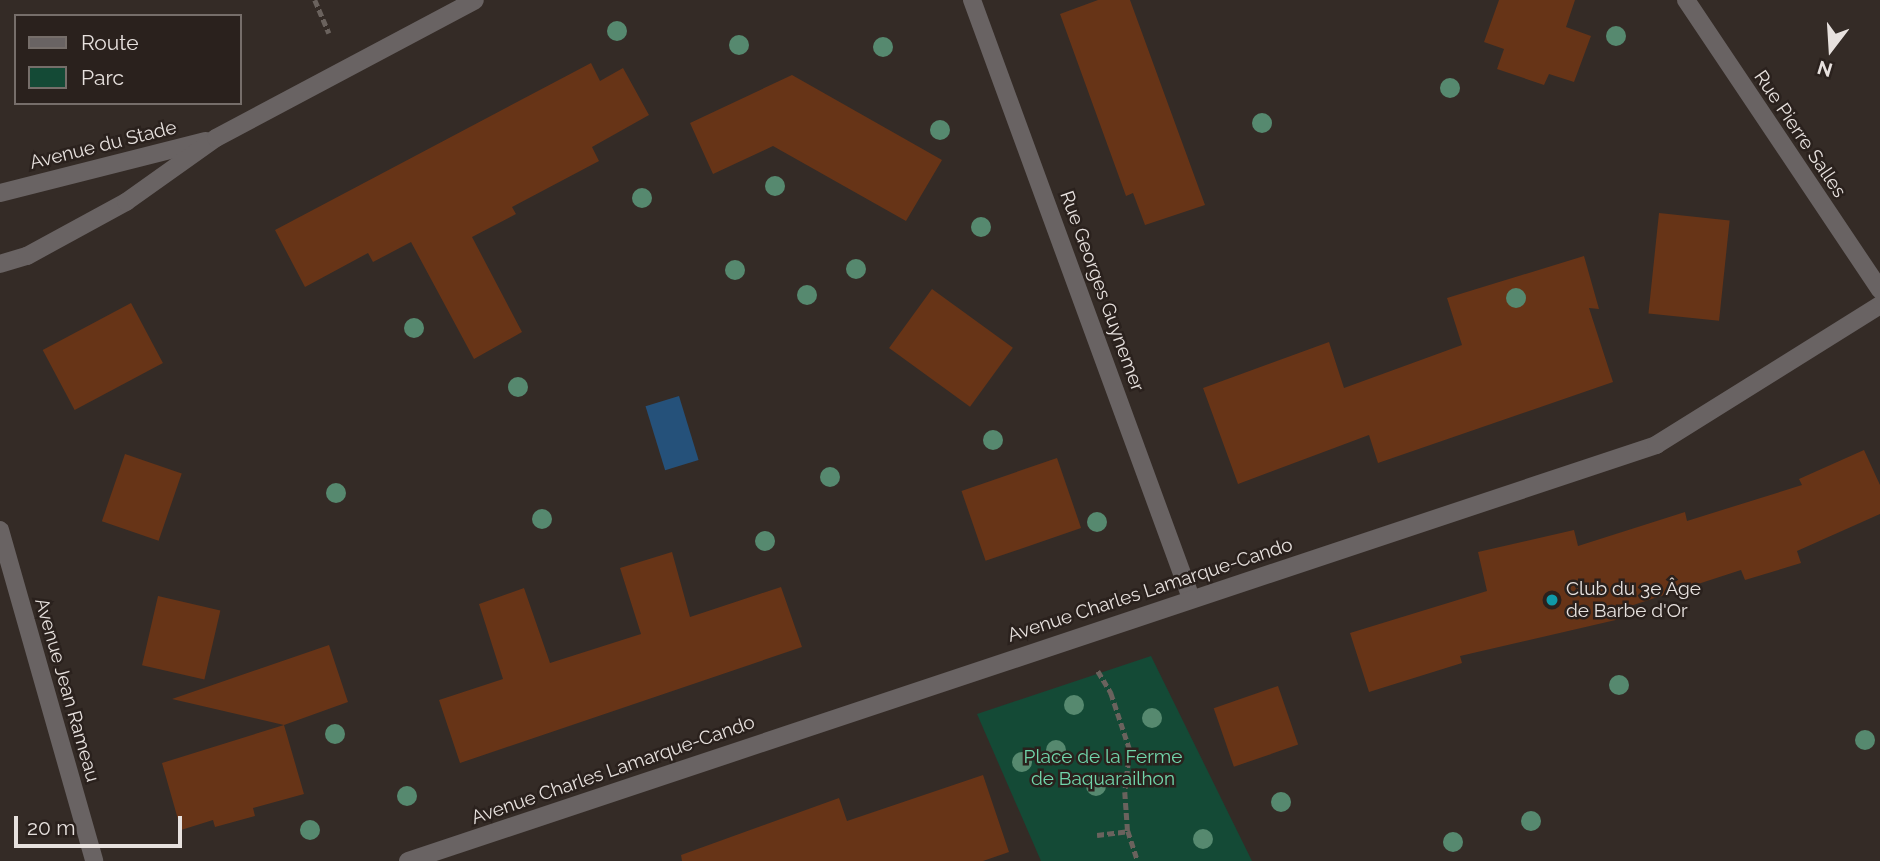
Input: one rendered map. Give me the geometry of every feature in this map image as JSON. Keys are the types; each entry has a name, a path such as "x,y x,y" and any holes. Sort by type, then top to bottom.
{"street":[{"name":"Avenue du Stade","path":"0,264 27,256 126,202 216,138 475,0"},
{"name":"Rue Georges Guynemer","path":"972,0 1191,598"},
{"name":"Rue Pierre Salles","path":"1686,0 1880,290"},
{"name":"Avenue du Stade","path":"0,193 216,138"},
{"name":"Avenue Charles Lamarque-Cando","path":"408,861 1656,445 1880,305"},
{"name":"Avenue Jean Rameau","path":"0,530 94,861"}],"path":[{"path":"1077,636 1111,693 1130,750 1125,792 1128,831 1138,861"},
{"path":"1097,835 1128,831"}],"green space":[{"name":"Place de la Ferme de Baquarailhon","path":"1151,656 1252,861 1041,861 977,714"}],"water":[{"path":"679,396 699,460 665,470 646,406"}],"building":[{"path":"1098,0 1130,0 1205,205 1145,225 1133,193 1126,196 1060,14"},
{"path":"1499,0 1575,0 1566,27 1591,36 1574,82 1549,74 1544,85 1497,69 1504,49 1484,42"},
{"path":"591,63 600,81 623,68 649,115 592,147 599,161 512,207 516,214 472,237 522,332 474,359 411,242 373,262 368,253 305,287 275,230"},
{"path":"792,75 942,160 906,221 773,146 713,174 690,123"},
{"path":"1659,213 1730,220 1719,321 1648,313"},
{"path":"1584,256 1599,309 1589,308 1613,382 1378,463 1369,435 1238,484 1203,388 1329,342 1344,388 1462,345 1447,298"},
{"path":"932,289 1013,348 970,407 889,348"},
{"path":"131,303 163,363 75,410 43,350"},
{"path":"1864,450 1880,485 1880,514 1797,551 1801,563 1745,580 1741,570 1618,610 1620,619 1460,656 1462,663 1369,692 1350,633 1487,591 1478,552 1574,530 1578,546 1685,512 1687,521 1802,485 1799,479"},
{"path":"125,454 182,474 159,541 102,521"},
{"path":"1057,458 1081,528 986,561 962,491"},
{"path":"672,552 690,617 781,587 802,647 460,763 439,700 503,679 479,604 524,588 550,663 641,634 620,568"},
{"path":"158,596 220,610 204,680 142,665"},
{"path":"329,645 348,702 284,725 172,699"},
{"path":"1278,686 1298,745 1234,767 1214,708"},
{"path":"284,725 304,794 253,808 255,816 215,827 213,820 181,830 162,763"},
{"path":"983,775 1009,852 983,861 682,861 681,855 839,798 847,821"}],"place":[{"name":"Club du 3e Âge de Barbe d'Or","path":"1552,600"}]}
